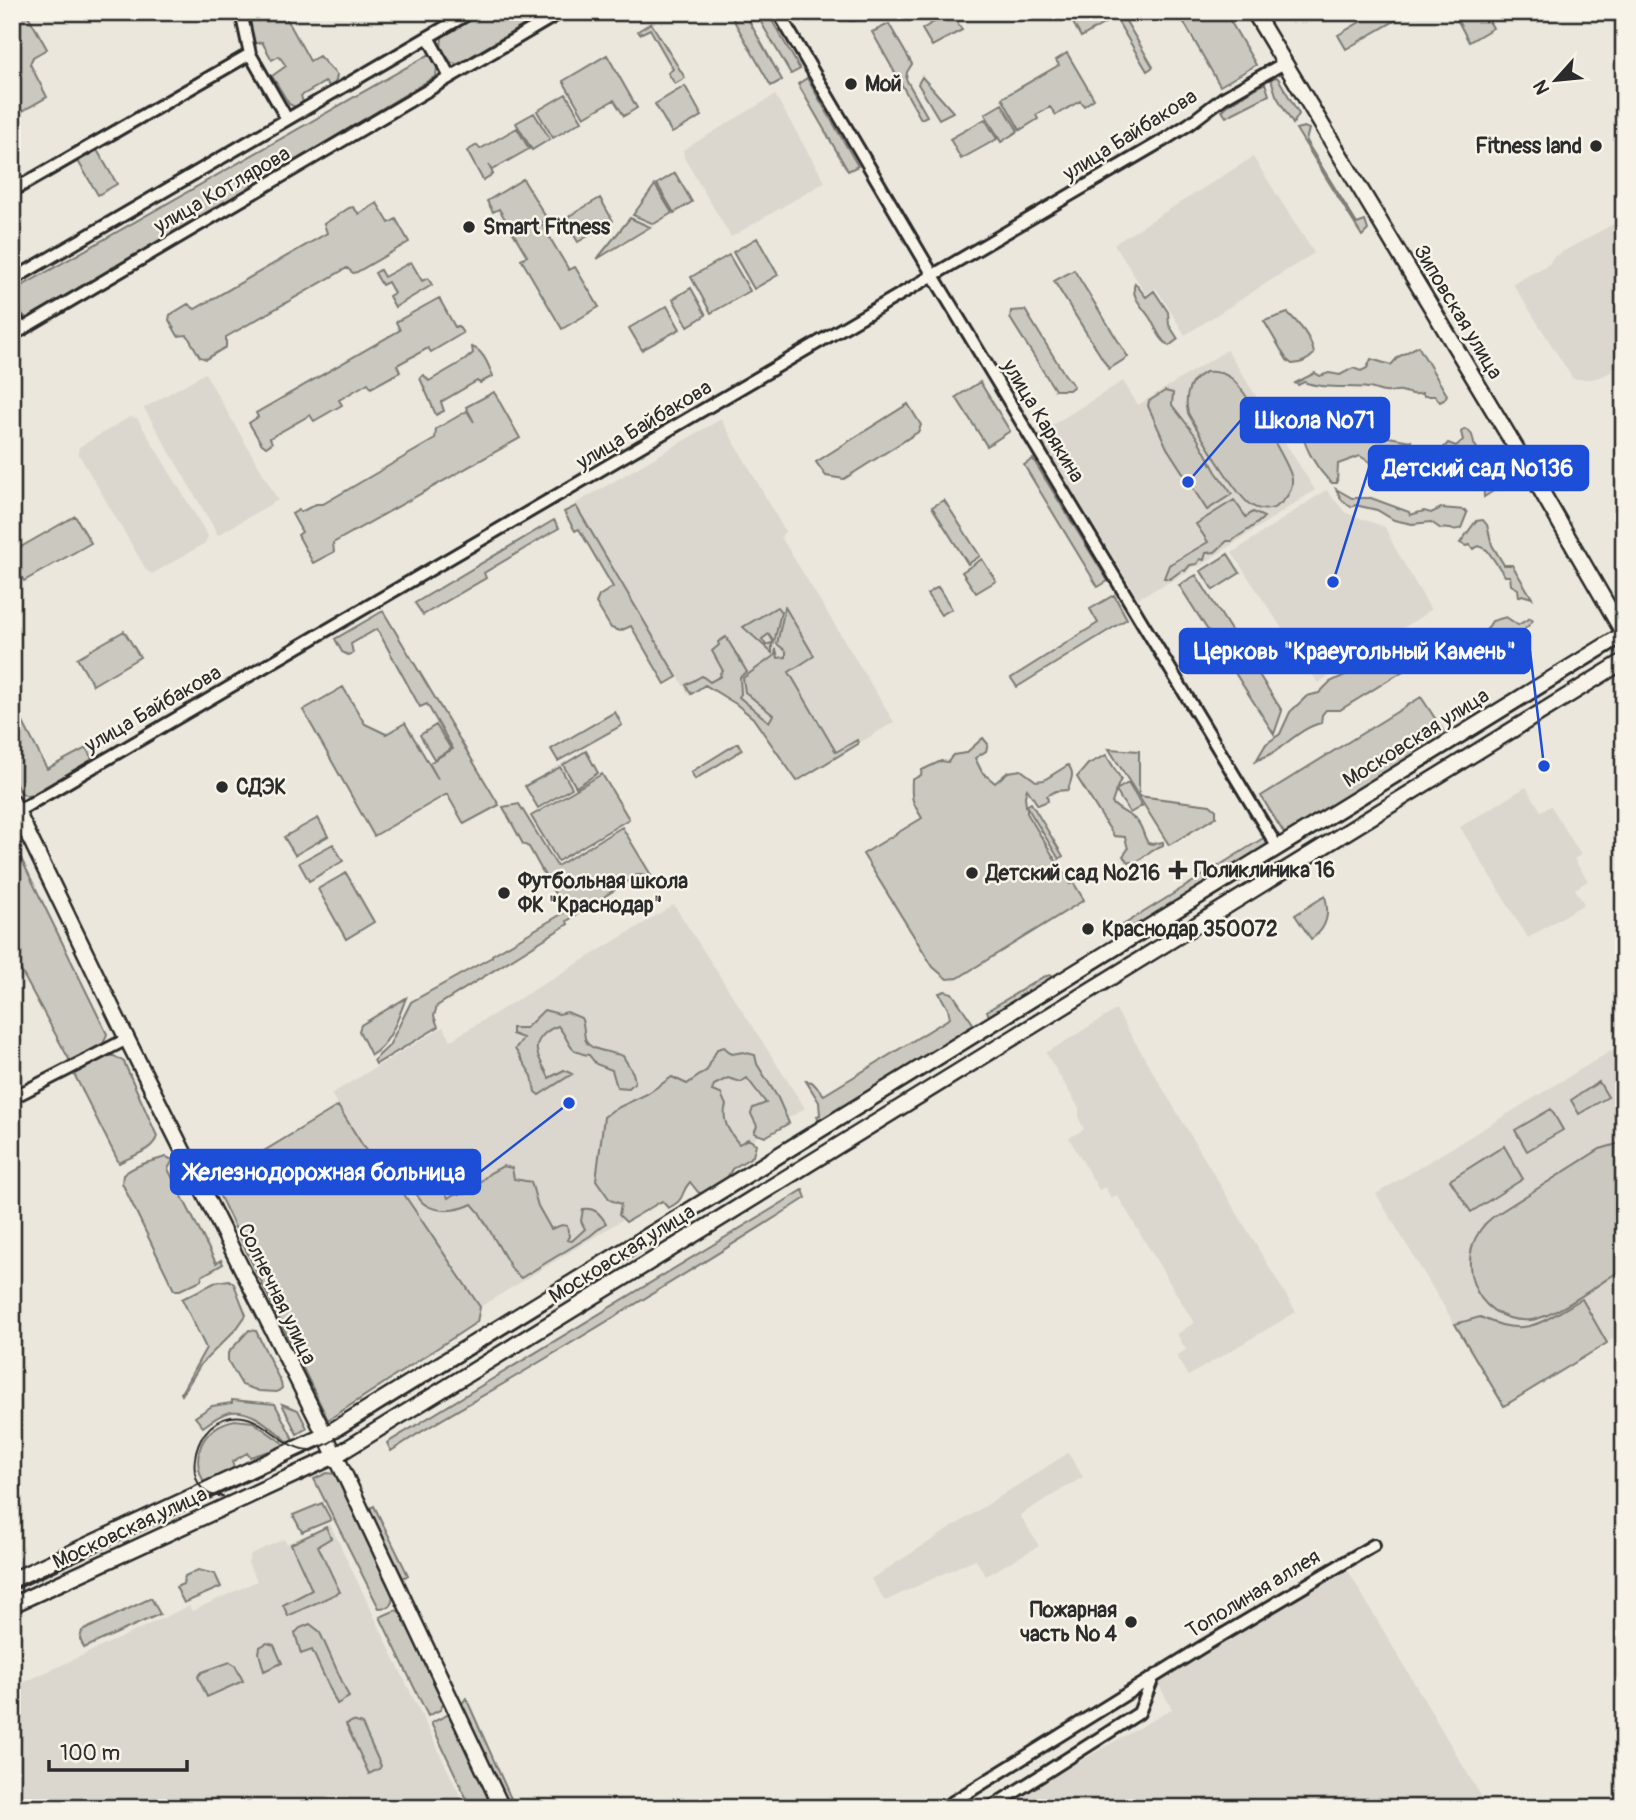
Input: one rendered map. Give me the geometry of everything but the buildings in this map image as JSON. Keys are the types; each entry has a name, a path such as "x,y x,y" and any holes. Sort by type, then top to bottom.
{"street":[{"name":"улица Котлярова","path":"241,12 250,54 288,119"},
{"name":"улица Котлярова","path":"12,280 471,12"},
{"name":"улица Котлярова","path":"17,332 561,12"},
{"name":"улица Карякина","path":"778,12 934,277 1278,848"},
{"name":"Зиповская улица","path":"1254,12 1531,473 1624,634"},
{"path":"428,37 450,77"},
{"path":"12,191 250,54"},
{"name":"улица Байбакова","path":"15,806 529,516 1164,140 1223,98 1284,63"},
{"path":"12,311 17,332"},
{"name":"Московская улица","path":"12,1580 325,1435 1624,634"},
{"name":"Московская улица","path":"15,1601 335,1456 1624,661"},
{"name":"Солнечная улица","path":"15,806 127,1039 325,1435 502,1808"},
{"path":"1346,806 1357,826"},
{"path":"1230,878 1241,898"},
{"path":"1215,887 1227,907"},
{"path":"995,1022 1007,1042"},
{"path":"980,1031 992,1051"},
{"path":"12,1098 127,1039"},
{"path":"498,1329 509,1349"},
{"path":"481,1339 493,1359"},
{"name":"Тополиная аллея","path":"943,1808 1374,1545"},
{"path":"990,1808 1139,1713 1153,1678"}],"shaded area":[{"path":"12,12 26,12 47,49 33,57 30,64 47,97 12,117"},
{"path":"247,12 283,12 310,61 319,56 337,75 335,86 332,88 325,82 301,96 304,105 297,108 289,104 272,76 286,66 279,56 272,60 262,42 254,44"},
{"path":"484,12 546,12 458,64 452,63 441,49 442,37"},
{"path":"729,12 744,12 782,80 771,86"},
{"path":"755,12 767,12 800,69 791,74"},
{"path":"845,12 902,12 903,15 850,21"},
{"path":"951,12 962,30 932,46 922,29"},
{"path":"1067,12 1122,12 1122,13 1081,37"},
{"path":"1178,12 1225,12 1256,65 1220,86"},
{"path":"1377,12 1392,12 1396,20 1346,49 1338,35"},
{"path":"1473,12 1484,12 1493,28 1469,42 1458,21"},
{"path":"1124,18 1153,67 1147,71 1118,22"},
{"path":"651,23 685,78 675,84 668,73 673,69 650,29 640,34 638,31"},
{"path":"889,24 912,64 906,79 927,116 921,119 872,32"},
{"path":"1067,53 1094,99 1084,106 1080,101 1056,115 1050,107 1036,115 1038,119 1020,130 1002,98 1059,65 1056,60"},
{"path":"430,54 437,67 436,76 30,320 20,311 15,290"},
{"path":"607,55 637,108 624,116 614,100 584,117 563,81"},
{"path":"922,77 953,112 939,119 918,84"},
{"path":"1275,77 1299,114 1293,124 1276,95 1271,79"},
{"path":"807,78 858,166 848,171 798,84"},
{"path":"1265,83 1269,95 1226,117 1222,111 1228,105"},
{"path":"685,86 702,116 672,133 655,104"},
{"path":"566,94 582,121 553,138 537,111"},
{"path":"775,95 825,182 731,237 684,158 683,150"},
{"path":"1002,104 1018,131 1001,142 985,114"},
{"path":"534,113 550,139 532,150 516,123"},
{"path":"985,119 997,139 961,159 950,139"},
{"path":"517,128 529,149 492,170 489,165 493,174 483,180 467,151 477,145 480,149"},
{"path":"1296,129 1309,129 1306,141 1357,224 1365,221 1368,230 1362,236"},
{"path":"97,150 117,184 98,195 78,161"},
{"path":"1253,157 1314,253 1185,335 1156,288 1146,294 1114,244"},
{"path":"675,173 692,202 674,213 657,184"},
{"path":"523,179 547,219 541,223 569,270 575,267 599,307 562,329 521,259 527,256 499,209 493,212 487,201"},
{"path":"655,185 672,213 654,224 633,215"},
{"path":"600,198 613,221 578,242 564,219"},
{"path":"377,203 389,223 396,219 409,242 357,272 353,273 347,268 226,337 226,347 206,359 200,357 187,335 178,336 169,320 170,315 188,304 195,309 327,233 324,224 349,208 353,207 359,214"},
{"path":"630,218 650,227 597,259"},
{"path":"1624,218 1624,364 1592,379 1573,379 1513,284 1549,264 1553,257"},
{"path":"757,238 778,275 754,289 733,252"},
{"path":"729,255 750,291 711,313 691,277"},
{"path":"411,262 422,281 428,278 432,285 395,307 389,296 394,293 388,282 382,285 375,273 380,270 384,277"},
{"path":"1074,270 1128,357 1109,369 1054,281"},
{"path":"1135,283 1146,297 1154,291 1168,312 1169,325 1178,339 1169,346 1160,337 1138,302 1134,293"},
{"path":"691,288 706,315 688,326 673,299"},
{"path":"439,298 455,327 458,326 463,333 431,352 428,348 397,365 400,372 371,388 368,383 339,400 342,405 314,421 310,415 270,438 272,443 266,447 261,443 249,423 258,417 256,413 400,330 396,322"},
{"path":"667,306 680,329 642,350 629,328"},
{"path":"1025,310 1074,386 1069,390 1055,390 1010,318 1011,311"},
{"path":"1288,313 1308,337 1314,354 1304,361 1292,364 1264,321"},
{"path":"1418,346 1447,395 1440,402 1435,396 1424,396 1422,393 1295,383 1315,373 1320,376 1329,373 1340,375 1353,368 1361,371 1367,368 1371,359 1391,365 1398,357"},
{"path":"472,347 483,355 493,376 480,383 477,381 441,402 444,411 436,415 420,378 424,375 429,381 465,360 473,353"},
{"path":"1227,350 1315,490 1198,567 1196,565 1188,570 1189,572 1138,598 1038,434 1123,381 1138,405"},
{"path":"1206,372 1222,373 1237,384 1283,458 1292,479 1291,487 1286,498 1274,508 1259,509 1242,497 1188,413 1189,389 1195,379"},
{"path":"205,373 278,500 218,535 144,408"},
{"path":"980,382 1010,431 987,446 956,397"},
{"path":"1165,391 1173,393 1172,405 1196,436 1232,494 1207,510 1167,448 1148,406 1149,401"},
{"path":"494,392 520,438 333,543 334,552 313,563 298,535 302,532 292,514 316,504 323,504 435,439 436,429 467,411 474,422 466,407"},
{"path":"908,404 921,425 918,432 844,479 826,476 816,462"},
{"path":"130,417 137,418 208,536 205,543 152,574 147,571 78,453 79,447"},
{"path":"721,419 785,531 781,537 894,722 797,781 764,731 736,704 705,685 689,695 575,504"},
{"path":"1319,425 1331,428 1339,435 1377,435 1411,441 1407,447 1410,447 1408,453 1436,457 1448,443 1456,446 1463,440 1461,432 1464,429 1473,437 1474,444 1504,484 1484,497 1483,474 1475,473 1471,469 1459,471 1447,467 1442,470 1420,464 1371,463 1360,456 1338,464 1337,483 1332,483 1322,473 1303,438 1302,431 1305,427"},
{"path":"1033,459 1108,581 1098,587 1024,465"},
{"path":"1336,489 1352,498 1371,498 1409,512 1410,515 1424,511 1431,513 1441,508 1465,510 1467,513 1461,528 1458,529 1441,529 1431,522 1412,524 1394,520 1377,510 1355,505 1351,507 1341,499"},
{"path":"1326,490 1346,513 1385,527 1431,610 1318,683 1232,553"},
{"path":"944,500 980,556 968,564 932,507"},
{"path":"1234,500 1246,517 1253,512 1264,517 1215,552 1206,553 1204,560 1200,559 1197,564 1190,565 1170,579 1164,578 1169,565 1208,542 1196,524"},
{"path":"576,506 677,677 665,684 631,626 620,631 611,628 596,603 599,596 613,587 579,529 575,531 564,512"},
{"path":"75,516 91,543 24,581 12,561 12,552"},
{"path":"554,520 559,528 484,573 486,578 423,615 415,603"},
{"path":"1483,520 1492,545 1504,565 1512,565 1532,598 1522,595 1519,597 1518,589 1511,585 1510,576 1505,576 1487,550 1479,546 1473,549 1470,545 1460,543 1476,521"},
{"path":"1228,554 1240,573 1213,590 1201,571"},
{"path":"982,559 996,581 976,593 962,572"},
{"path":"1196,575 1282,711 1274,734 1179,585"},
{"path":"938,587 952,609 941,615 927,594"},
{"path":"1114,595 1127,619 1017,687 1011,678 1098,623 1090,609"},
{"path":"777,607 781,612 774,643 769,634 762,639 766,645 772,643 772,653 743,627"},
{"path":"785,607 814,656 789,672 836,752 857,740 858,744 797,781 753,718 705,685 691,694 686,685 702,676 710,682 721,676 723,671 712,651 719,645 718,642 726,637 747,672 740,677 739,697 769,722 773,715 745,692 743,678 775,655 776,649 778,658 786,657 786,651 777,644"},
{"path":"383,611 499,805 464,824 447,794 374,836 303,710 343,687 365,724 386,734 405,723 438,779 429,763 453,749 427,704 420,707 377,629 351,644 353,653 348,655 342,652 335,639"},
{"path":"1506,617 1518,625 1530,618 1533,620 1508,641 1477,656 1459,669 1452,662 1456,635 1463,632 1477,639 1482,637 1492,621"},
{"path":"124,631 140,657 93,685 77,658"},
{"path":"1384,648 1394,651 1408,668 1340,710 1326,710 1321,723 1303,731 1275,752 1256,761 1266,744 1280,734 1290,712 1307,696 1319,693 1330,682 1361,670 1362,665 1366,665 1370,660 1382,659 1381,652"},
{"path":"1421,697 1448,738 1287,838 1261,796"},
{"path":"12,701 47,769 86,748 94,762 35,797 23,794 16,783 11,761"},
{"path":"615,712 622,725 558,761 551,749"},
{"path":"436,725 451,749 434,759 420,735"},
{"name":"Детский сад №216","path":"983,738 988,744 986,751 975,758 982,772 995,783 1008,772 1021,770 1036,781 1044,780 1068,765 1072,771 1068,790 1056,791 1047,796 1048,801 1038,805 1027,789 1025,796 1026,806 1031,803 1063,856 1059,859 1027,807 1027,813 1070,884 1073,882 1084,900 958,978 947,979 933,967 863,854 922,818 913,800 912,780 921,775 922,770 941,761 948,762 953,755 966,753"},
{"path":"738,743 742,750 695,779 691,772"},
{"path":"1109,749 1139,751 1139,796 1210,805 1216,810 1216,817 1169,845"},
{"path":"586,751 598,773 576,787 563,765"},
{"path":"1106,755 1121,779 1116,790 1128,783 1142,806 1130,813 1116,791 1112,803 1137,821 1148,843 1163,842 1163,845 1137,862 1128,862 1123,856 1128,849 1125,837 1114,836 1077,777 1088,764"},
{"path":"560,767 572,788 538,808 525,786"},
{"path":"602,774 629,819 558,861 531,816"},
{"path":"1526,787 1541,811 1551,806 1581,855 1574,859 1588,881 1575,889 1584,904 1528,938 1460,827"},
{"path":"519,804 557,866 622,827 651,875 646,877 639,874 567,921 568,924 437,1006 434,1016 438,1027 376,1064 374,1060 389,1046 411,1002 565,912 503,807"},
{"path":"318,818 328,836 295,855 284,837"},
{"path":"1265,837 1272,848 1130,936 1123,925"},
{"path":"12,840 107,1034 102,1047 71,1063 12,954"},
{"path":"333,844 343,861 309,881 299,863"},
{"path":"346,873 374,922 346,939 318,889"},
{"path":"1325,896 1326,920 1321,931 1311,939 1295,915"},
{"path":"674,905 805,1108 480,1307 394,1178 385,1182 331,1094 443,1027 451,1040"},
{"path":"1050,975 1057,981 990,1019 987,1011"},
{"path":"939,993 952,993 976,1028 819,1123 819,1102 806,1081 812,1082 824,1095 950,1018"},
{"path":"406,998 388,1038 371,1055 359,1031 361,1025"},
{"path":"544,1010 559,1014 567,1012 581,1018 588,1044 623,1056 635,1082 629,1088 617,1087 612,1070 596,1064 589,1055 576,1051 558,1026 550,1029 540,1039 538,1054 549,1078 564,1070 572,1074 539,1095 535,1092 532,1076 515,1049 523,1038 512,1034 512,1028 526,1028"},
{"path":"1116,1010 1296,1312 1188,1376 1176,1356 1186,1350 1177,1334 1194,1323 1117,1195 1111,1198 1105,1187 1099,1190 1069,1138 1084,1129 1079,1119 1079,1108 1046,1053"},
{"path":"1624,1043 1624,1332 1504,1406 1376,1194"},
{"path":"724,1047 732,1054 743,1052 755,1055 757,1064 778,1098 789,1123 765,1137 754,1133 757,1126 751,1114 753,1108 766,1103 747,1078 741,1082 728,1078 714,1085 712,1091 721,1094 726,1105 725,1121 729,1130 739,1144 748,1139 756,1144 753,1156 732,1169 724,1183 706,1196 698,1192 690,1182 674,1205 668,1208 662,1201 626,1222 619,1215 621,1204 610,1200 596,1180 604,1117 672,1077 687,1084 707,1070 717,1049"},
{"path":"108,1056 114,1056 124,1062 157,1136 147,1149 119,1163 74,1074"},
{"path":"1599,1082 1608,1097 1579,1114 1571,1100"},
{"path":"338,1106 385,1181 393,1178 480,1307 477,1322 328,1420 213,1182"},
{"path":"1551,1109 1563,1130 1527,1151 1515,1130"},
{"path":"1624,1142 1624,1268 1565,1306 1541,1317 1531,1320 1511,1318 1494,1311 1481,1298 1473,1283 1470,1265 1472,1247 1480,1230 1494,1216 1600,1149"},
{"path":"1504,1146 1523,1179 1471,1212 1450,1180"},
{"path":"166,1157 173,1160 168,1169 216,1263 221,1260 223,1264 202,1276 201,1280 180,1290 174,1290 122,1183 123,1175 133,1169"},
{"path":"503,1166 512,1168 514,1179 531,1182 538,1206 551,1229 567,1226 567,1240 572,1241 585,1229 581,1221 583,1209 594,1210 606,1223 590,1236 521,1278 513,1271 472,1204 453,1210 433,1208 419,1198 415,1189 416,1177 427,1169 436,1168 448,1198 454,1194 466,1194 490,1173"},
{"path":"803,1190 806,1198 391,1451 387,1443"},
{"path":"229,1280 234,1284 246,1315 237,1328 201,1364 182,1395 206,1348 182,1299 216,1282"},
{"path":"1582,1299 1607,1343 1504,1406 1455,1324 1480,1317 1510,1327 1533,1325"},
{"path":"249,1330 256,1331 281,1383 282,1388 277,1392 259,1391 242,1385 228,1361 228,1353"},
{"path":"232,1400 275,1404 294,1441 290,1443 261,1420 245,1413 224,1414 203,1427 195,1417 212,1406 232,1403"},
{"path":"282,1404 298,1410 307,1428 297,1434"},
{"path":"235,1420 253,1422 284,1444 283,1447 250,1457 247,1453 232,1462 234,1467 219,1480 206,1485 198,1464 201,1445 214,1429"},
{"path":"1068,1453 1083,1477 1020,1515 1039,1546 986,1576 975,1559 885,1601 871,1579"},
{"path":"327,1473 335,1474 340,1480 393,1594 389,1607 379,1608 314,1479"},
{"path":"322,1503 331,1520 302,1532 293,1515"},
{"path":"374,1506 408,1575 403,1578 368,1509"},
{"path":"330,1524 466,1808 12,1808 12,1688 189,1606 192,1611 257,1581 248,1563 251,1554 284,1539 287,1544"},
{"path":"326,1527 331,1538 318,1546 340,1592 288,1616 283,1605 312,1590 291,1544"},
{"path":"1347,1569 1488,1808 1004,1808 1013,1799 1172,1709 1156,1680"},
{"path":"198,1570 215,1574 221,1587 184,1603 176,1587 183,1584 185,1576"},
{"path":"151,1598 160,1614 84,1648 80,1639 82,1631"},
{"path":"396,1610 401,1613 445,1701 440,1710 428,1716 380,1617"},
{"path":"310,1624 319,1631 349,1697 337,1704 312,1650 301,1654 295,1633"},
{"path":"267,1643 274,1645 282,1663 264,1671 259,1653 260,1647"},
{"path":"230,1662 235,1665 243,1681 207,1697 198,1677 202,1672"},
{"path":"466,1698 512,1801 505,1801 461,1705"},
{"path":"447,1715 452,1716 497,1808 471,1808 431,1723"},
{"path":"353,1721 362,1724 381,1766 369,1774 346,1724"}],"tram line":[{"path":"12,1591 329,1443 1624,643"},
{"path":"223,1496 209,1494 200,1486 195,1475 198,1446 205,1433 216,1423 231,1417 254,1420 292,1445 314,1450"}],"place":[{"name":"Мой","path":"851,84"},
{"name":"Fitness land","path":"1596,146"},
{"name":"Smart Fitness","path":"469,227"},
{"name":"Школа №71","path":"1188,482"},
{"name":"Детский сад №136","path":"1333,582"},
{"name":"Церковь \"Краеугольный Камень\"","path":"1544,766"},
{"name":"СДЭК","path":"222,787"},
{"name":"Поликлиника 16","path":"1178,870"},
{"name":"Детский сад №216","path":"972,873"},
{"name":"Футбольная школа ФК \"Краснодар\"","path":"504,893"},
{"name":"Краснодар 350072","path":"1088,929"},
{"name":"Железнодорожная больница","path":"569,1103"},
{"name":"Пожарная часть № 4","path":"1131,1622"}]}
